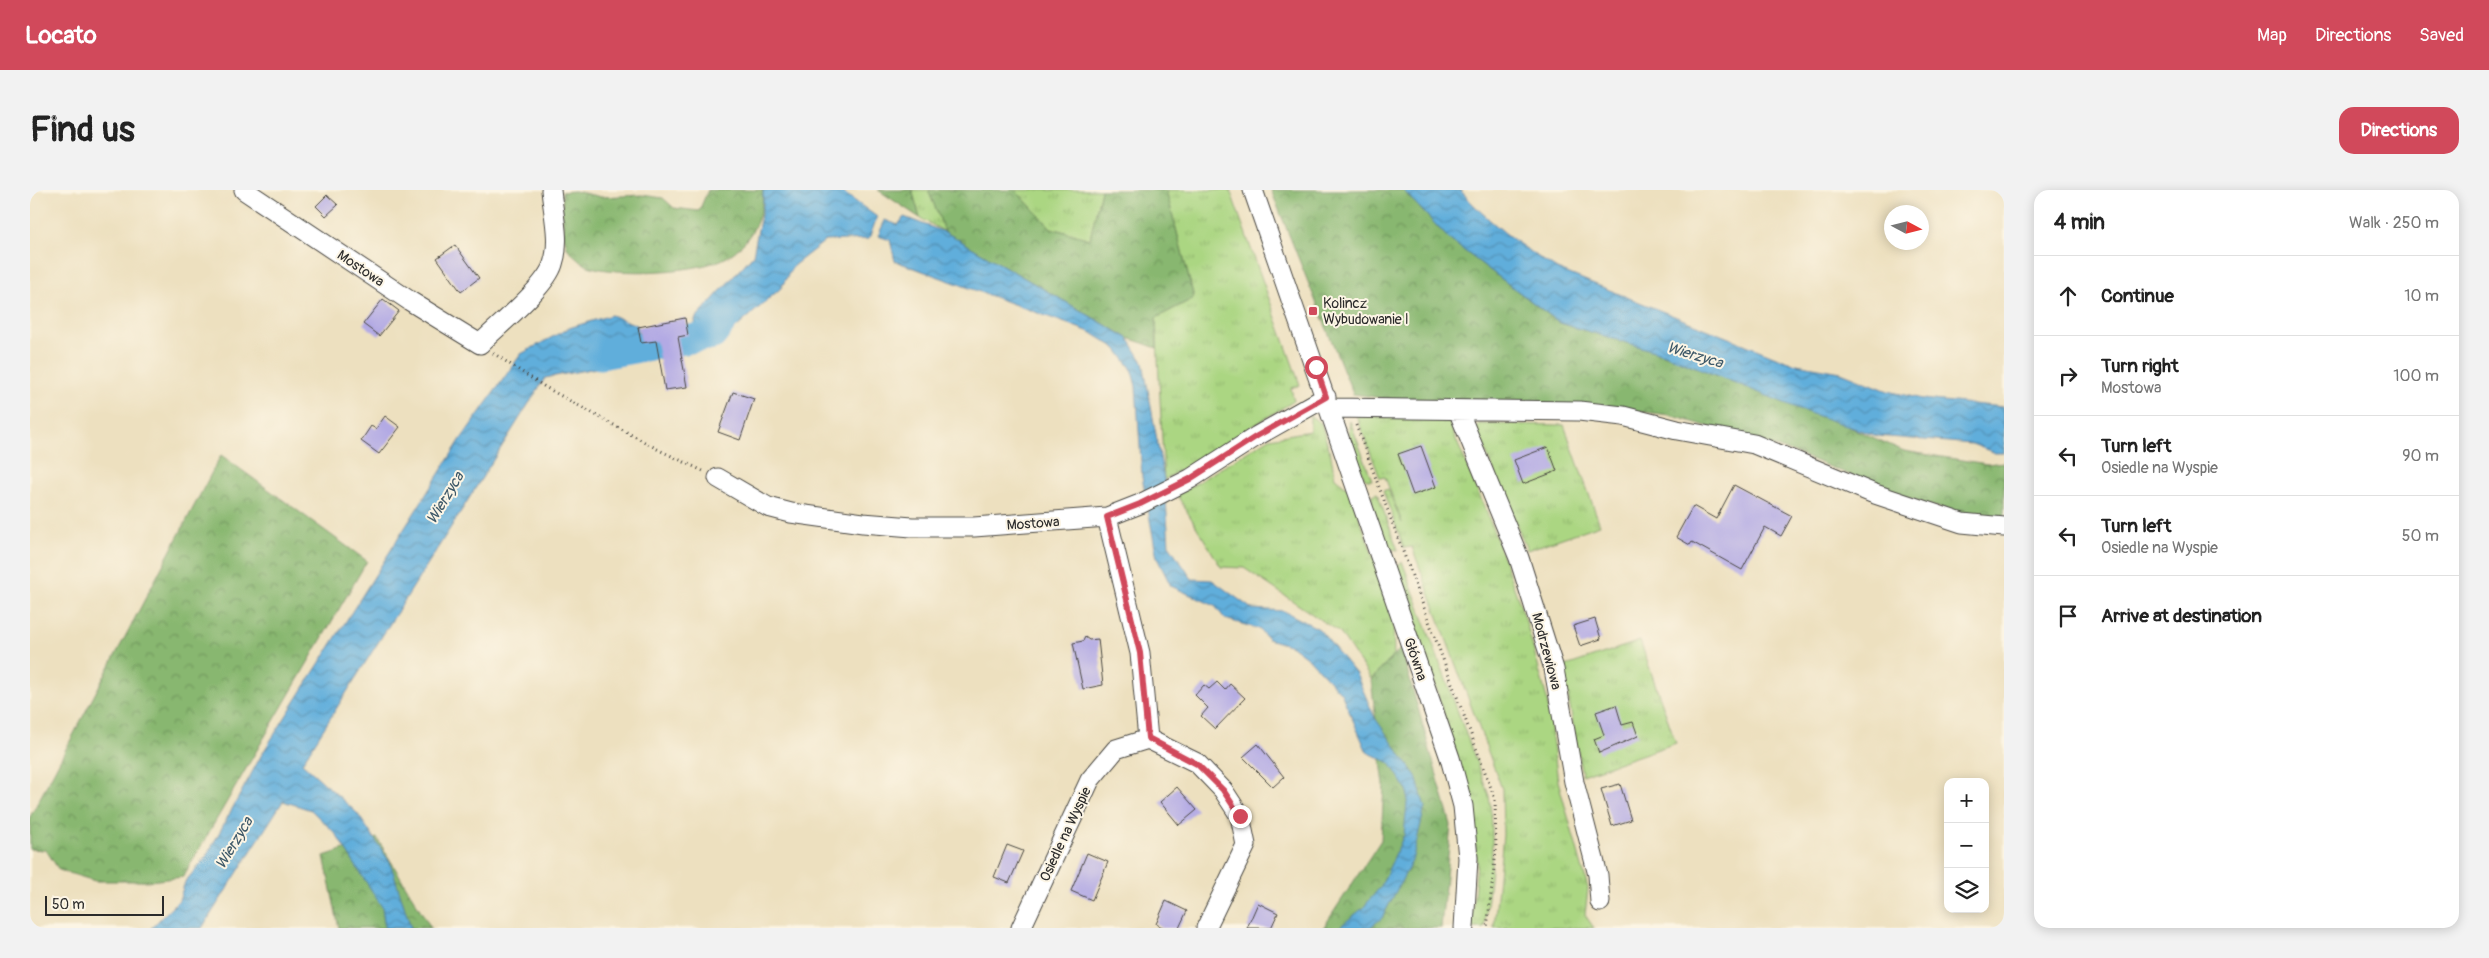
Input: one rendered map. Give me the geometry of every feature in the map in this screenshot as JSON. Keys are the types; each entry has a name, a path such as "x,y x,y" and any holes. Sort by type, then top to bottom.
{"street":[{"name":"Mostowa","path":"244,190 410,301 480,344 545,279 553,263 556,238 551,190"},
{"name":"Główna","path":"1253,190 1450,758 1463,806 1468,858 1464,928"},
{"name":"Mostowa","path":"718,478 768,507 791,513 862,523 912,527 974,527 1107,517 1140,504 1190,479 1257,436 1328,403"},
{"path":"1328,403 1458,410 1579,410 1623,416 1677,430 1754,444 1872,493 1962,523 2004,527"},
{"name":"Modrzewiowa","path":"1458,410 1519,558 1554,669 1574,782 1598,875 1600,902"},
{"path":"1107,517 1140,653 1148,738 1197,764 1223,790 1240,816 1246,845 1206,928"},
{"name":"Osiedle na Wyspie","path":"1021,928 1090,780 1116,749 1148,738"}],"path":[{"path":"504,362 659,450 718,478"}],"green space":[{"path":"708,190 763,190 761,209 754,228 749,237 727,257 698,267 679,270 618,271 588,266 568,249 563,228 562,192 575,191 601,197 642,195 663,198 674,208 699,211"},
{"path":"878,190 912,190 920,218"},
{"path":"912,190 930,190 929,193 947,233 920,218"},
{"path":"930,190 1015,190 1051,228 1090,239 1101,190 1166,190 1194,298 1156,318 1157,348 1128,338 945,232 929,192"},
{"path":"1015,190 1101,190 1090,239 1051,228"},
{"path":"1166,190 1230,190 1300,385 1291,388 1294,401 1164,480 1156,318 1194,298"},
{"path":"1271,190 1403,190 1450,240 1560,323 1655,351 1847,426 1904,451 1987,464 2004,462 2004,518 1978,518 1921,503 1795,453 1670,415 1609,408 1468,410 1353,394"},
{"path":"1356,415 1450,419 1449,423 1487,513 1525,618 1547,699 1558,781 1588,888 1585,915 1594,928 1494,928 1503,835 1502,789 1412,547 1404,548 1383,491 1388,489 1402,523 1385,477 1380,478"},
{"path":"1310,416 1321,423 1331,456 1335,478 1349,489 1393,611 1394,657 1371,679 1340,633 1244,568 1221,567 1177,495 1270,438 1310,431"},
{"path":"1350,421 1372,480 1367,480 1364,477 1355,456 1349,428"},
{"path":"1479,424 1564,425 1600,525 1527,550 1476,428"},
{"path":"221,455 367,561 183,877 150,881 95,881 59,870 46,850 30,849 30,817"},
{"path":"1377,493 1398,550 1388,549 1372,505 1372,495"},
{"path":"1402,561 1489,796 1492,846 1484,928 1471,928 1477,863 1472,809 1434,681 1402,591 1405,585 1394,570"},
{"path":"1640,641 1676,743 1582,775 1563,667"},
{"path":"1401,648 1451,825 1441,928 1323,928 1381,840 1384,785 1371,680"},
{"path":"377,838 431,928 339,928 324,856"}],"water":[{"path":"763,190 840,190 877,217 869,239 825,241 793,266 781,288 718,344 698,349 695,319 753,255 763,205"},
{"path":"1403,190 1460,190 1505,233 1557,269 1791,363 1841,372 1888,391 1922,399 2004,407 2004,453 1995,453 1972,444 1877,436 1809,413 1664,354 1560,323 1450,240"},
{"path":"904,217 947,233 1128,338 1143,362 1165,485 1169,545 1192,579 1212,580 1252,609 1284,611 1319,629 1356,674 1375,718 1416,776 1425,807 1412,861 1382,918 1369,928 1338,928 1363,908 1381,886 1404,835 1408,792 1390,763 1367,752 1341,693 1308,658 1292,646 1268,639 1259,629 1225,619 1215,606 1171,586 1157,558 1142,477 1136,386 1131,368 1116,348 1090,332 895,261 890,240 878,236 885,220 898,225"},
{"path":"611,315 637,325 640,344 636,360 545,378 302,763 357,813 390,862 411,928 385,928 382,907 335,833 311,810 283,801 202,928 151,928 179,900 185,882 206,857 262,754 461,439 521,354 569,328"}],"building":[{"path":"327,195 338,205 326,216 316,206"},
{"path":"455,245 479,278 461,292 437,258"},
{"path":"383,299 399,311 379,336 363,324"},
{"path":"685,318 688,335 678,337 687,387 665,390 656,341 641,343 638,327"},
{"path":"733,392 754,399 740,440 718,432"},
{"path":"385,416 400,427 379,454 361,441 371,426 376,429"},
{"path":"1421,446 1436,487 1413,495 1398,454"},
{"path":"1548,447 1557,471 1523,484 1514,460"},
{"path":"1734,485 1792,516 1781,536 1765,527 1742,570 1692,542 1690,545 1676,537 1693,506 1716,519"},
{"path":"1595,619 1601,639 1580,646 1573,626"},
{"path":"1085,637 1089,640 1098,639 1103,685 1083,689 1073,643 1083,641"},
{"path":"1217,682 1225,690 1230,684 1245,698 1215,729 1201,716 1208,708 1195,695 1204,685 1209,689"},
{"path":"1616,705 1622,725 1633,722 1638,736 1599,753 1594,739 1604,735 1596,712"},
{"path":"1258,744 1284,777 1273,787 1243,757"},
{"path":"1620,784 1631,820 1612,826 1601,789"},
{"path":"1177,787 1197,810 1179,825 1160,802"},
{"path":"1007,845 1023,851 1009,883 994,877"},
{"path":"1087,853 1108,862 1092,900 1071,891"},
{"path":"1166,901 1187,911 1179,928 1164,928 1156,924"},
{"path":"1258,903 1278,913 1271,928 1247,928"}],"waterway":[{"name":"Wierzyca","path":"600,355 713,335 727,316"}],"place":[{"name":"Kolincz Wybudowanie I","path":"1313,311"}],"route":[{"path":"1240,816 1223,790 1197,764 1148,738 1140,653 1107,517 1140,504 1190,479 1257,436 1326,397 1316,367"}]}
